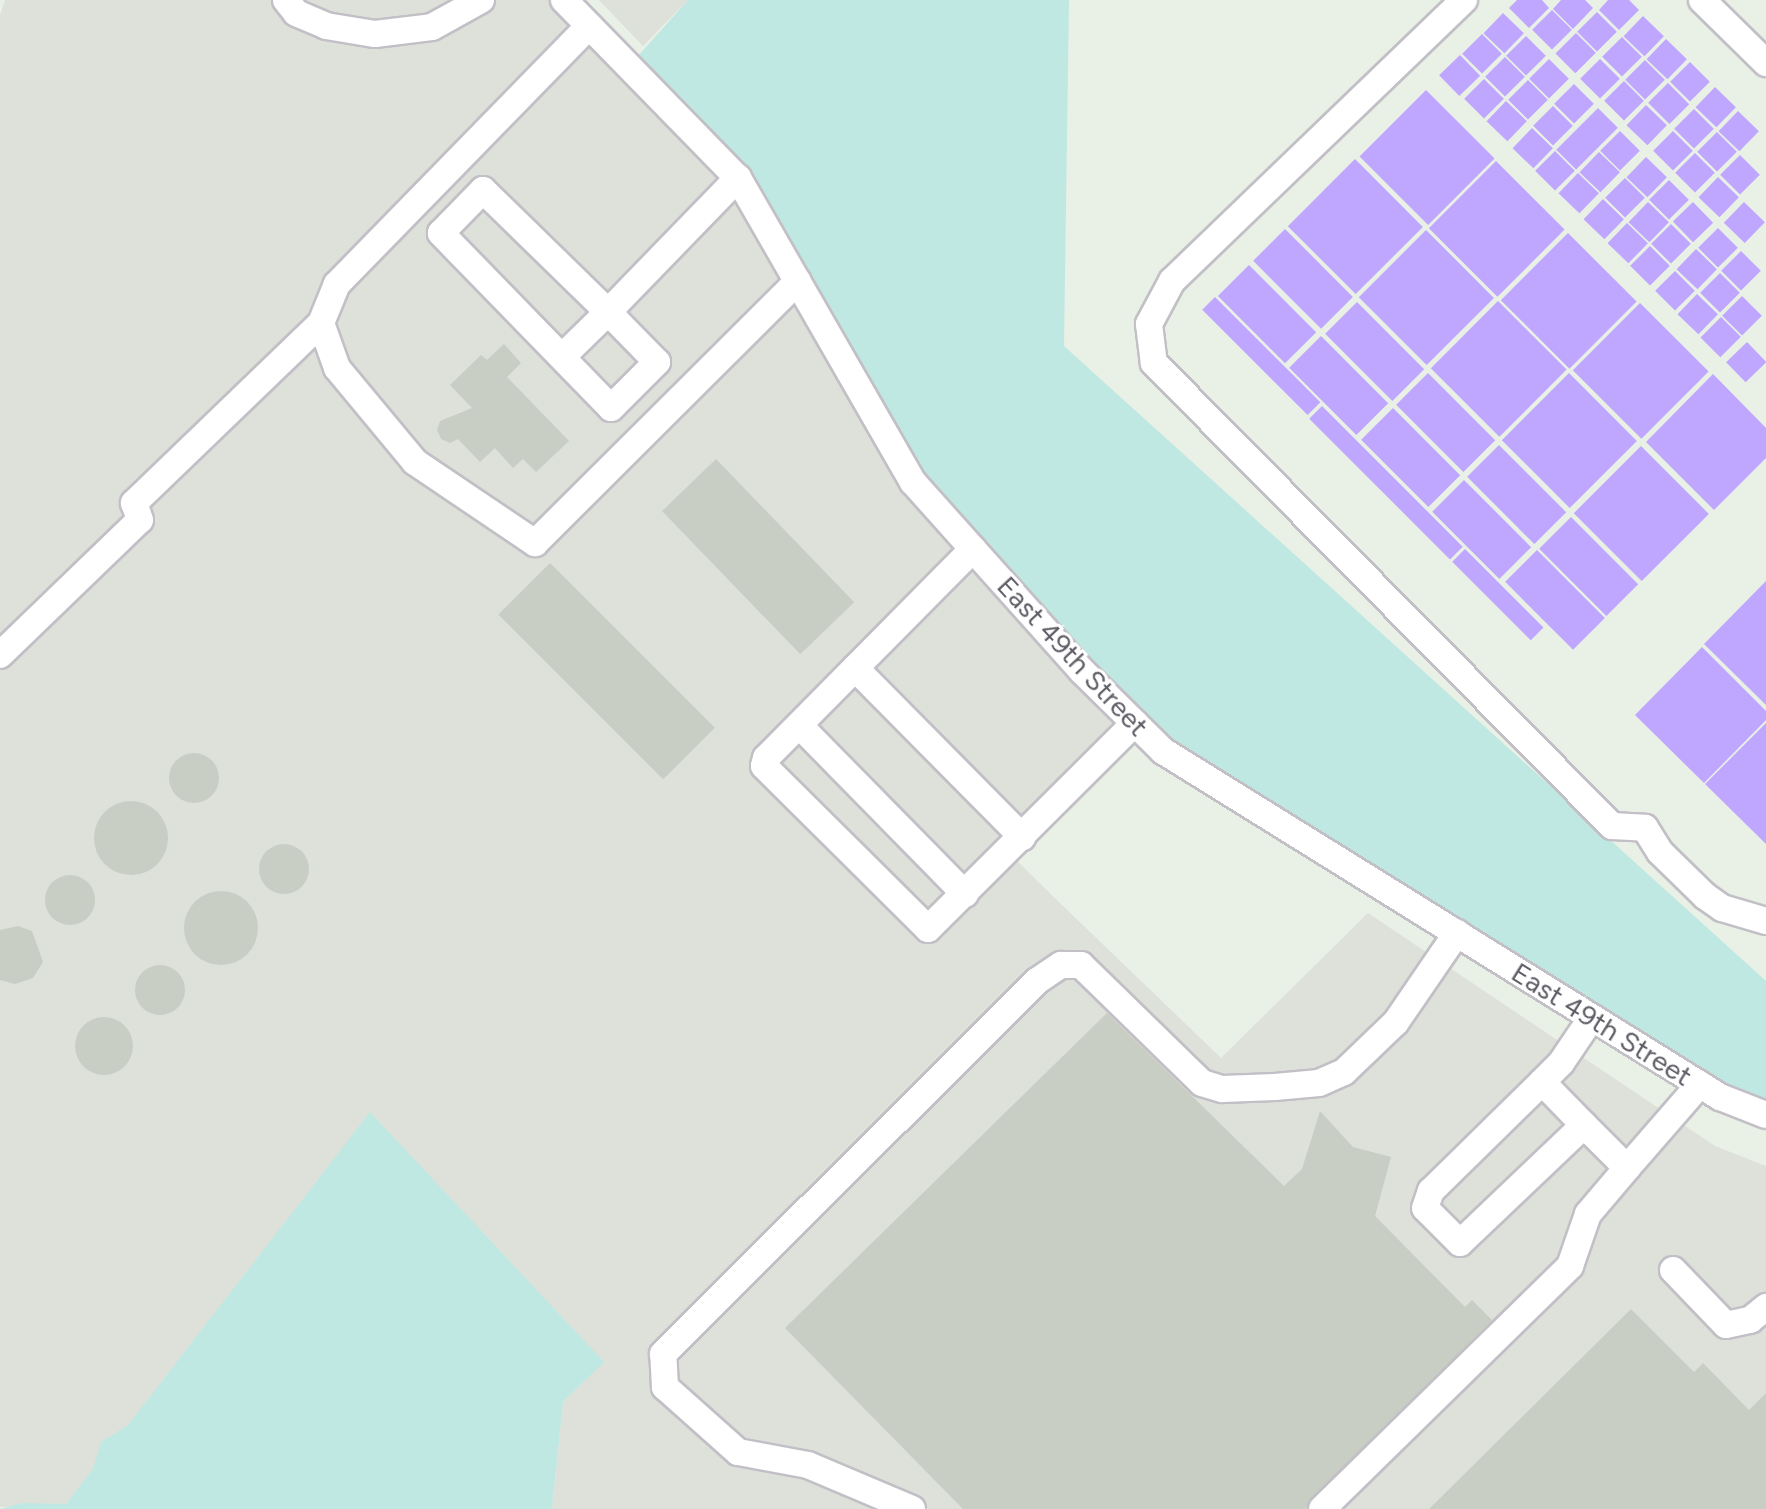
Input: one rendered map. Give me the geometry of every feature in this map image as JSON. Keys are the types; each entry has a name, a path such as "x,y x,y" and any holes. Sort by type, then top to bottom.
{"street":[{"path":"286,0 296,13 326,26 375,34 432,27 481,0"},
{"name":"East 49th Street","path":"564,0 738,178 913,482 1163,751 1700,1084 1766,1115"},
{"path":"1464,0 1172,281 1149,324 1154,363 1612,826 1645,828 1660,852 1705,896 1722,908 1766,921"},
{"path":"1702,0 1766,63"},
{"path":"0,655 140,520 134,503 321,323 337,284 589,26"},
{"path":"562,357 738,178"},
{"path":"483,190 608,312 657,362 611,408 441,233 483,190"},
{"path":"321,323 337,368 415,462 535,543 798,281"},
{"path":"973,549 764,761 785,787 925,929 965,894 1135,723"},
{"path":"855,668 1022,837"},
{"path":"799,725 965,894"},
{"path":"912,1509 808,1465 738,1452 665,1387 663,1354 1037,981 1061,965 1081,965 1202,1083 1222,1089 1275,1087 1319,1083 1344,1072 1367,1053 1396,1022 1457,933"},
{"path":"1584,1125 1460,1243 1425,1208 1431,1191 1542,1082 1592,1017"},
{"path":"1542,1082 1627,1168"},
{"path":"1322,1509 1570,1266 1588,1214 1700,1084"},
{"path":"1673,1270 1726,1325 1750,1320 1766,1307"}],"shaded area":[{"path":"5,0 563,0 738,178 1135,723 1012,856 1062,905 1221,1058 1368,913 1715,1146 1766,1166 1766,1509 552,1509 563,1402 604,1361 91,1477 66,1504 0,1507 0,15"},
{"path":"599,0 688,0 643,46"},
{"path":"688,0 1069,0 1064,346 1766,981 1766,1115 1163,751 913,482 738,178 629,66"},
{"path":"1517,0 1542,0 1549,8 1529,28 1509,8"},
{"path":"1561,0 1585,0 1593,8 1573,29 1553,9"},
{"path":"1608,0 1629,0 1639,10 1619,30 1599,10"},
{"path":"1552,10 1572,30 1552,50 1532,30"},
{"path":"1597,12 1617,32 1597,52 1577,32"},
{"path":"1503,13 1524,33 1504,53 1484,33"},
{"path":"1643,16 1664,36 1644,56 1624,36"},
{"path":"1576,33 1596,53 1575,73 1555,54"},
{"path":"1482,34 1502,54 1482,74 1462,54"},
{"path":"1526,36 1546,56 1526,76 1506,56"},
{"path":"1622,37 1642,57 1622,77 1602,57"},
{"path":"1666,39 1687,59 1667,79 1647,59"},
{"path":"1460,55 1480,76 1459,96 1439,75"},
{"path":"1505,57 1525,77 1505,97 1485,77"},
{"path":"1549,59 1569,79 1549,99 1529,79"},
{"path":"1600,59 1620,79 1600,99 1580,79"},
{"path":"1645,60 1665,80 1645,100 1625,80"},
{"path":"1690,62 1710,82 1690,102 1670,82"},
{"path":"1484,79 1504,99 1484,119 1464,99"},
{"path":"1528,80 1548,100 1528,120 1508,100"},
{"path":"1624,81 1644,101 1624,121 1604,101"},
{"path":"1668,83 1689,104 1669,124 1648,103"},
{"path":"1574,84 1594,104 1574,124 1554,104"},
{"path":"1715,87 1736,107 1716,127 1696,107"},
{"path":"1426,90 1495,159 1428,225 1360,156"},
{"path":"1506,101 1527,121 1507,141 1487,121"},
{"path":"1646,105 1667,125 1647,145 1627,125"},
{"path":"1553,106 1573,126 1553,146 1533,126"},
{"path":"1598,108 1618,128 1576,170 1556,150"},
{"path":"1694,109 1714,129 1694,149 1674,129"},
{"path":"1738,111 1759,131 1739,151 1719,131"},
{"path":"1532,128 1553,148 1533,168 1513,148"},
{"path":"1620,131 1640,151 1620,171 1600,151"},
{"path":"1673,131 1693,151 1673,171 1653,151"},
{"path":"1717,132 1737,152 1717,172 1697,152"},
{"path":"1555,151 1575,171 1555,191 1535,171"},
{"path":"1599,152 1620,172 1600,192 1580,172"},
{"path":"1695,153 1715,173 1695,193 1675,173"},
{"path":"1740,155 1760,175 1740,195 1720,175"},
{"path":"1646,157 1667,177 1647,197 1627,177"},
{"path":"1355,159 1423,227 1356,294 1288,226"},
{"path":"1496,161 1565,230 1497,297 1429,228"},
{"path":"1578,173 1599,193 1579,213 1559,193"},
{"path":"1718,177 1739,197 1719,217 1699,197"},
{"path":"1625,178 1645,198 1625,218 1605,198"},
{"path":"1669,180 1689,200 1669,220 1649,200"},
{"path":"1603,199 1624,219 1604,239 1584,219"},
{"path":"1648,202 1669,222 1649,242 1629,222"},
{"path":"1693,202 1713,223 1693,242 1673,221"},
{"path":"1744,202 1765,222 1745,243 1724,223"},
{"path":"1627,223 1648,243 1628,263 1608,243"},
{"path":"1671,224 1691,244 1671,264 1651,244"},
{"path":"1718,228 1738,248 1718,268 1698,248"},
{"path":"1285,229 1353,297 1321,329 1253,261"},
{"path":"1426,230 1494,298 1427,365 1359,297"},
{"path":"1568,233 1637,302 1569,369 1501,300"},
{"path":"1650,246 1670,266 1650,286 1630,266"},
{"path":"1696,249 1717,269 1697,289 1677,269"},
{"path":"1741,251 1761,271 1741,291 1721,271"},
{"path":"1249,265 1316,332 1285,363 1218,296"},
{"path":"1675,271 1695,291 1675,311 1655,291"},
{"path":"1720,273 1740,293 1720,313 1700,293"},
{"path":"1697,294 1718,314 1698,334 1678,314"},
{"path":"1742,296 1762,316 1742,336 1722,316"},
{"path":"1215,297 1320,402 1308,415 1202,310"},
{"path":"1498,301 1567,370 1499,437 1431,368"},
{"path":"1357,302 1424,369 1392,401 1325,334"},
{"path":"1640,303 1709,372 1641,439 1573,370"},
{"path":"1721,317 1741,337 1720,357 1700,338"},
{"path":"1321,336 1388,403 1356,435 1289,368"},
{"path":"1747,342 1766,363 1746,382 1726,362"},
{"path":"1428,373 1495,440 1463,472 1396,405"},
{"path":"1569,373 1637,441 1570,508 1502,440"},
{"path":"1713,374 1766,428 1766,458 1714,510 1646,442"},
{"path":"1322,406 1463,547 1450,559 1309,419"},
{"path":"1393,408 1460,475 1428,507 1361,440"},
{"path":"1499,445 1566,512 1534,544 1467,477"},
{"path":"1641,446 1709,514 1642,581 1574,513"},
{"path":"1464,480 1531,547 1499,579 1432,512"},
{"path":"1571,517 1638,584 1606,616 1539,549"},
{"path":"1465,549 1543,627 1531,640 1452,562"},
{"path":"1537,550 1605,618 1573,650 1505,582"},
{"path":"1766,581 1766,705 1704,644"},
{"path":"1702,647 1766,711 1766,720 1704,783 1635,715"},
{"path":"1766,723 1766,844 1705,784"},
{"path":"370,1112 604,1362 563,1402 552,1509 0,1509 22,1503 66,1504 93,1469 101,1442 128,1425"}],"building":[{"path":"504,344 521,363 507,377 569,441 536,472 523,459 513,468 495,448 480,462 458,439 450,443 441,439 437,430 440,421 472,408 450,385 481,355 487,360"},
{"path":"716,459 854,602 800,654 662,511"},
{"path":"550,563 715,728 663,779 498,615"},
{"path":"194,753 211,761 219,778 211,795 194,803 177,795 169,778 177,761"},
{"path":"124,801 138,801 152,807 162,817 168,838 162,859 152,869 138,875 124,875 110,869 100,859 94,845 94,831 100,817 110,807"},
{"path":"284,844 301,852 309,869 301,886 284,894 267,886 259,869 267,852"},
{"path":"70,875 88,882 95,900 88,918 70,925 52,918 45,900 52,882"},
{"path":"214,891 228,891 242,897 252,907 258,928 252,949 242,959 228,965 214,965 200,959 190,949 184,935 184,921 190,907 200,897"},
{"path":"18,926 32,931 43,962 33,978 15,984 0,980 0,930"},
{"path":"160,965 178,972 185,990 178,1008 160,1015 142,1008 135,990 142,972"},
{"path":"1107,1013 1284,1186 1302,1169 1320,1111 1353,1147 1391,1157 1375,1216 1465,1307 1472,1300 1492,1320 1305,1509 963,1509 785,1328"},
{"path":"104,1017 115,1019 124,1026 131,1035 131,1057 124,1066 115,1073 104,1075 93,1073 84,1066 77,1057 75,1046 77,1035 84,1026 93,1019"},
{"path":"1631,1309 1694,1372 1703,1363 1749,1410 1766,1393 1766,1509 1429,1509"}]}
